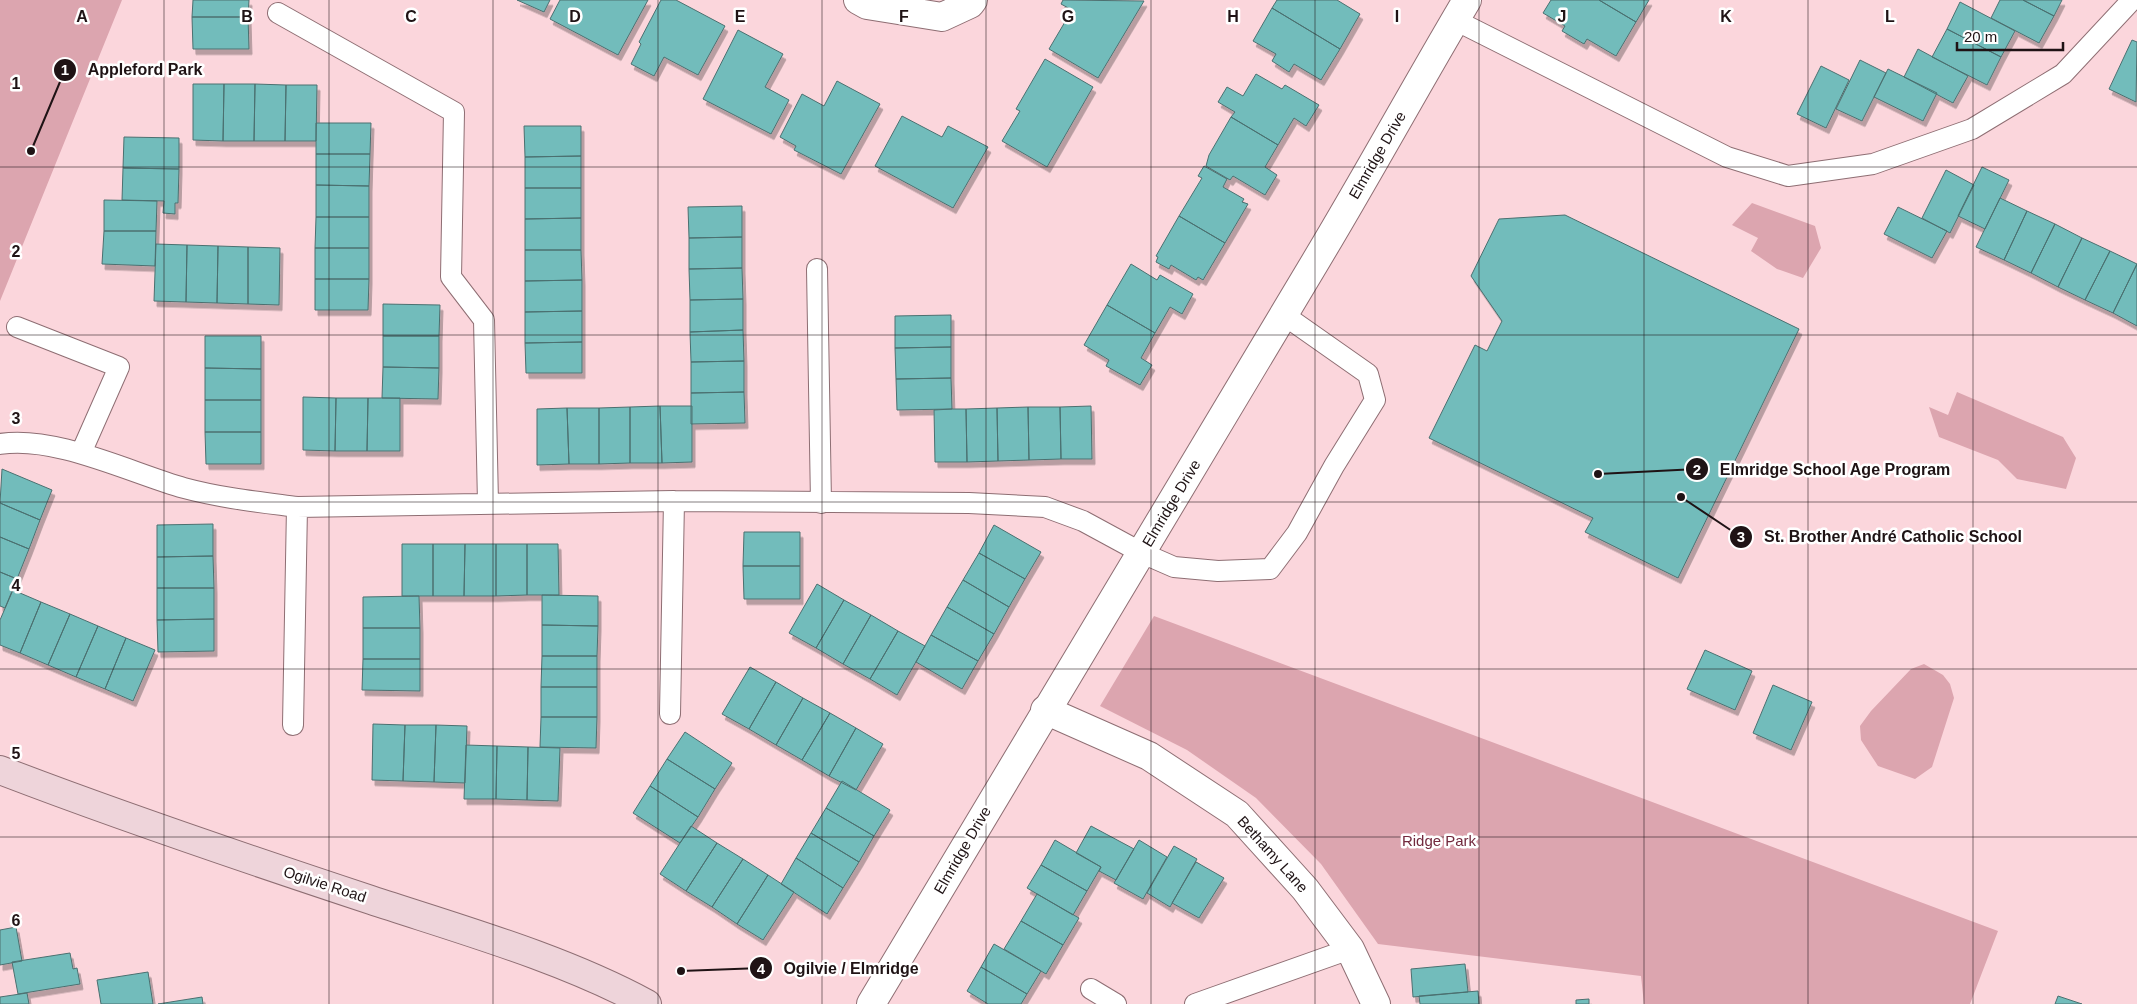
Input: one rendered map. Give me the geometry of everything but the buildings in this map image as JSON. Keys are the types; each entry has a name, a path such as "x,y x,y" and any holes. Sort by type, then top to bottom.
{"main road":[{"name":"Ogilvie Road","path":"0,770 191,838 558,964 647,1004"}],"street":[{"path":"858,0 867,5 942,17 970,4 973,0"},
{"name":"Elmridge Drive","path":"871,1004 1045,710 1142,553 1284,315 1461,10"},
{"name":"Bethamy Lane","path":"1045,710 1149,756 1237,814 1305,888 1350,949 1376,1004"}],"lane":[{"path":"1461,10 1727,157 1788,176 1873,164 1972,129 2063,74 2132,0"},
{"path":"278,13 454,112 451,276 484,320 488,503"},
{"path":"817,269 821,502"},
{"path":"0,444 16,441 81,454 184,488 297,507 488,503 969,502 1045,507 1083,521 1142,553 1174,567 1218,571 1270,569 1297,533 1334,466 1375,400 1368,374 1284,315"},
{"path":"17,327 119,367 81,454"},
{"path":"670,714 674,502"},
{"path":"293,725 297,507"},
{"path":"1195,1004 1350,949"},
{"path":"1091,989 1116,1004"}],"green space":[{"path":"0,0 122,0 0,301"},
{"path":"1752,203 1815,226 1821,248 1803,278 1777,269 1751,251 1758,238 1732,225"},
{"path":"1957,392 2063,437 2076,458 2066,489 2017,479 1998,460 1939,437 1929,407 1948,415"},
{"name":"Ridge Park","path":"1154,616 1998,931 1970,1004 1644,1004 1641,976 1378,944 1321,864 1256,798 1187,750 1100,706"},
{"path":"1924,664 1943,675 1950,684 1954,698 1932,767 1915,779 1878,766 1861,740 1860,726 1871,711 1911,669"}],"place":[{"name":"Appleford Park","path":"31,151"},
{"name":"Elmridge School Age Program","path":"1598,474"},
{"name":"St. Brother André Catholic School","path":"1681,497"},
{"name":"Ogilvie / Elmridge","path":"681,971"}]}
